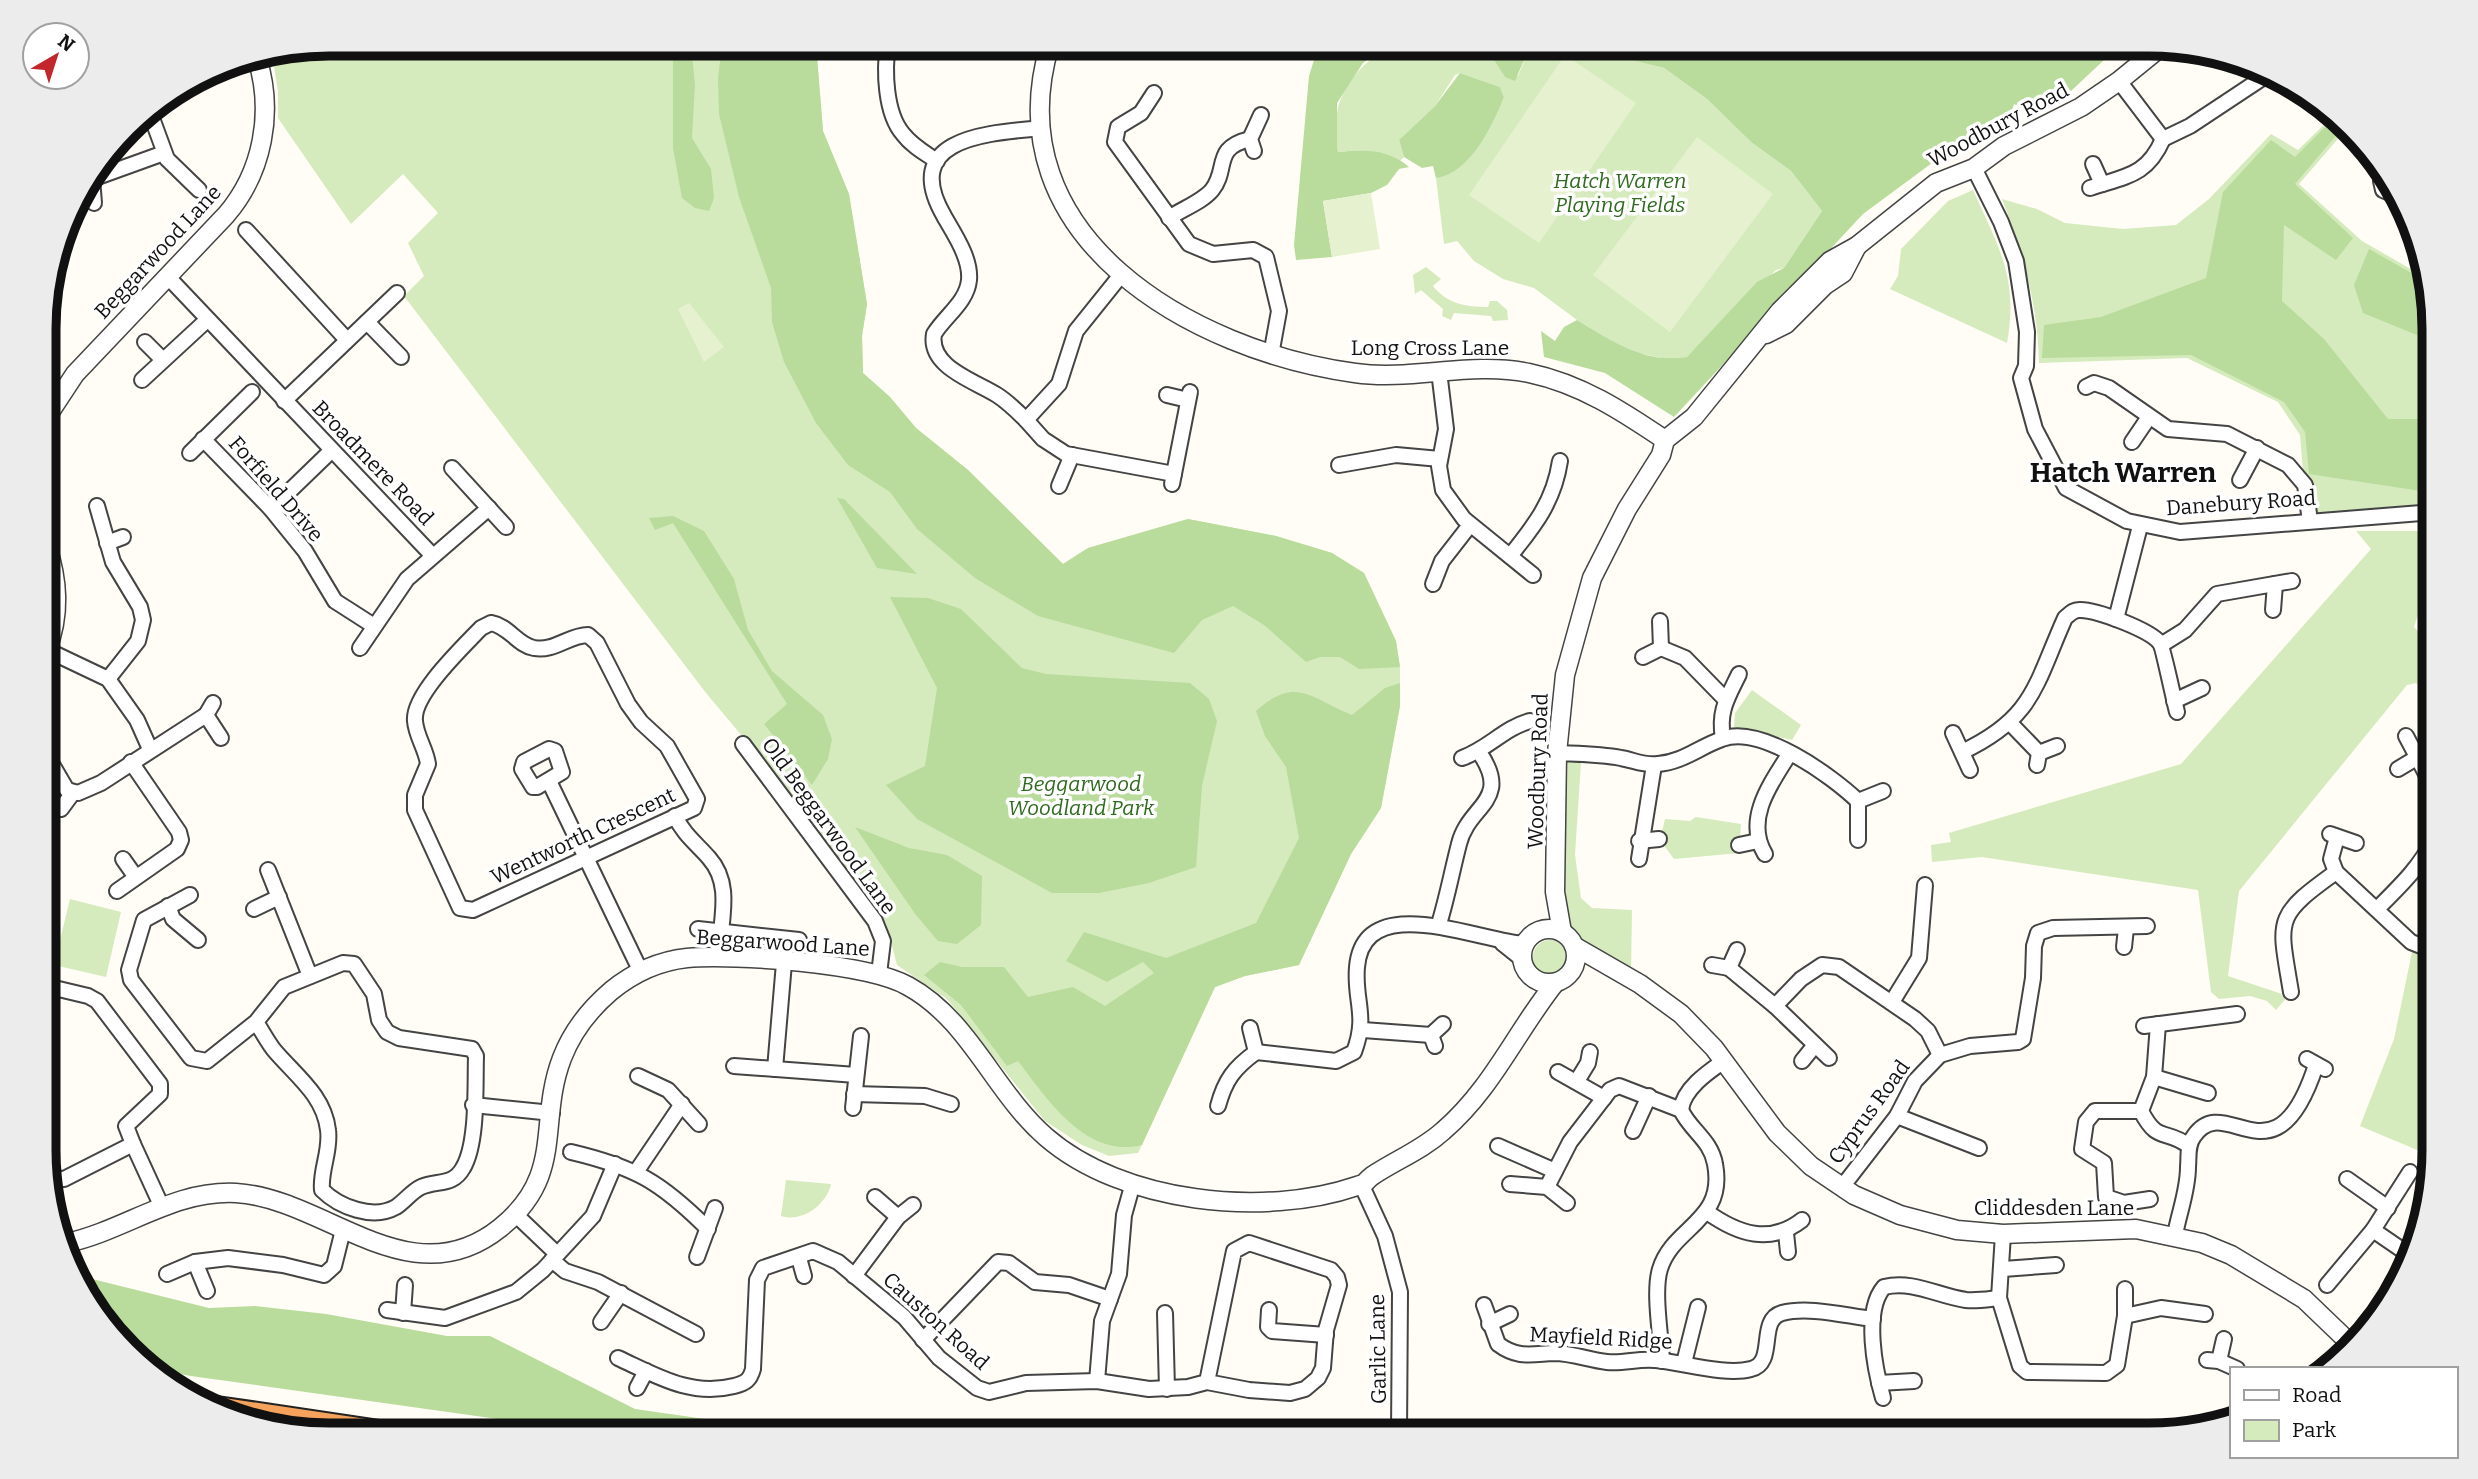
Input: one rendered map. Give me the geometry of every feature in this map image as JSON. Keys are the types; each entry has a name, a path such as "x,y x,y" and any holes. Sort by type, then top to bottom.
{"highway":[{"path":"273,1417 301,1421"}],"street":[{"path":"888,56 889,96 895,121 908,140 937,161"},
{"name":"Long Cross Lane","path":"1047,56 1042,81 1042,128 1048,161 1062,201 1088,242 1121,275 1197,325 1271,355 1358,373 1494,369 1561,382 1611,404 1665,440"},
{"name":"Woodbury Road","path":"1562,932 1555,892 1557,753 1565,675 1584,601 1610,541 1661,454 1665,440 1694,417 1763,336 1780,311 1830,261 1857,246 1936,183 1974,168 2004,146 2081,107 2150,56"},
{"name":"Beggarwood Lane","path":"56,402 66,385 234,205 251,177 264,126 264,87 259,65"},
{"path":"2093,164 2096,186 2145,167 2153,160 2163,139 2190,126 2260,80"},
{"path":"2119,81 2163,139"},
{"path":"1145,96 1140,113 1118,127 1115,142 1136,167 1184,239 1201,251 1219,255 1253,250 1266,257 1279,311 1271,355"},
{"path":"1169,218 1209,193 1216,182 1225,154 1236,144 1252,145 1261,115"},
{"path":"153,121 164,153 199,190"},
{"path":"1042,128 959,141 937,161 933,193 960,245 969,279 964,296 934,334 934,345 939,357 952,368 1006,400 1049,444 1072,455 1172,479 1189,396 1167,395"},
{"path":"104,175 164,153"},
{"name":"Danebury Road","path":"1974,168 2001,222 2016,261 2024,299 2027,340 2026,366 2021,378 2043,448 2066,488 2107,512 2140,526 2180,532 2422,513"},
{"path":"93,193 94,203"},
{"path":"246,230 347,340"},
{"path":"1026,420 1059,384 1076,331 1121,275"},
{"name":"Broadmere Road","path":"168,277 432,555"},
{"name":"Broadmere Road","path":"284,401 397,292"},
{"path":"142,380 207,320"},
{"path":"367,322 401,357"},
{"path":"145,342 163,360"},
{"path":"1439,371 1446,429 1440,459 1443,490 1453,507 1470,525 1533,575"},
{"path":"2086,387 2094,383 2109,388 2149,417 2174,431 2220,432 2257,448 2294,469 2302,479 2310,521"},
{"name":"Forfield Drive","path":"190,453 251,393"},
{"path":"2133,442 2149,417"},
{"name":"Forfield Drive","path":"203,439 271,509 305,551 335,601 374,626"},
{"path":"2239,480 2257,448"},
{"path":"271,509 331,451"},
{"path":"1059,486 1072,455"},
{"path":"1339,465 1396,455 1440,459"},
{"path":"1510,556 1546,510 1557,483 1560,461"},
{"path":"452,468 506,527"},
{"path":"97,506 113,562 140,607 143,620 138,641 108,679"},
{"path":"360,648 407,579 489,508"},
{"path":"1433,584 1442,561 1470,525"},
{"path":"2116,619 2140,526"},
{"path":"107,543 123,537"},
{"path":"2161,645 2185,630 2217,594 2292,581"},
{"path":"2273,610 2275,584"},
{"path":"56,586 56,612"},
{"path":"1962,752 1995,736 2010,723 2036,686 2066,618 2074,611 2083,610 2116,619 2161,645 2176,706 2202,688"},
{"path":"1660,621 1661,648"},
{"name":"Wentworth Crescent","path":"491,623 500,625 527,646 536,649 546,649 578,635 588,635 597,643 628,704 641,722 667,746 697,799 694,808 587,856 473,910 460,908 415,810 415,794 428,764 414,718 418,705 460,649 481,628 491,623"},
{"path":"1643,657 1661,648 1685,658 1724,699"},
{"path":"56,655 108,679 137,720 150,749"},
{"path":"1723,738 1721,726 1724,699 1739,674"},
{"path":"61,809 72,794 101,783 209,709 221,738"},
{"path":"1462,758 1479,752 1512,726 1530,721"},
{"path":"2010,723 2038,759 2057,746"},
{"path":"1953,733 1970,770"},
{"path":"2406,736 2422,765"},
{"path":"1557,753 1600,755 1654,765 1689,757 1723,738 1758,741 1809,763 1858,801"},
{"name":"Old Beggarwood Lane","path":"743,744 875,921 883,941 879,974"},
{"path":"1438,924 1463,832 1489,800 1492,782 1488,765 1479,752"},
{"path":"1739,845 1761,848 1757,820 1763,799 1790,753"},
{"path":"2398,769 2418,757"},
{"path":"117,891 177,849 181,840 131,762"},
{"path":"1639,859 1639,841 1654,765"},
{"path":"56,770 72,794"},
{"path":"549,781 641,972"},
{"path":"1858,801 1883,791"},
{"path":"1858,801 1858,840"},
{"path":"675,816 683,833 710,859 722,881 724,893 721,932"},
{"path":"2356,843 2333,835 2331,859 2336,872 2378,908 2411,942 2422,946"},
{"path":"1639,841 1659,839"},
{"path":"123,859 135,876"},
{"path":"2378,908 2422,861"},
{"path":"268,870 310,976"},
{"path":"2291,992 2282,972 2281,940 2292,907 2336,872"},
{"path":"1892,1002 1919,958 1930,925 1925,885"},
{"name":"Woodbury Road","path":"1538,931 1555,892"},
{"path":"190,895 144,920 129,970 131,980 191,1058 207,1061 256,1022 284,987 343,963 354,964 374,994 380,1020 387,1032 399,1038 472,1049 476,1056 469,1152 462,1170 455,1179 420,1188 387,1211 372,1213 345,1205 322,1190 328,1155 328,1130 316,1097 274,1050 256,1022"},
{"path":"254,909 279,897"},
{"path":"168,906 173,919 198,940"},
{"path":"1217,1106 1225,1081 1235,1068 1256,1052 1336,1062 1354,1052 1363,1030 1357,967 1364,941 1377,930 1438,924 1523,951"},
{"name":"Cyprus Road","path":"1842,1187 1897,1116 1915,1081 1940,1055 1970,1046 2018,1042 2023,1039 2033,978 2034,946 2038,933 2053,929 2147,926"},
{"path":"2124,947 2126,928"},
{"path":"698,929 799,940"},
{"path":"1523,951 1538,931 1549,929 1562,932 1574,946 1576,960 1561,979"},
{"name":"Cliddesden Lane","path":"1574,946 1668,1003 1703,1035 1777,1133 1811,1166 1842,1187 1885,1209 1933,1225 2004,1234 2108,1228 2175,1235 2218,1248 2291,1290 2314,1308 2344,1341"},
{"path":"1729,968 1737,950"},
{"path":"1523,951 1532,977 1546,983 1588,969 1609,968"},
{"name":"Beggarwood Lane","path":"73,1241 96,1235 162,1205 207,1194 247,1195 268,1199 393,1249 443,1252 482,1240 515,1214 542,1173 549,1147 562,1059 580,1025 601,1000 641,972 689,958 784,963 879,974 912,988 940,1007 1027,1118 1051,1141 1078,1160 1133,1183 1202,1199 1253,1203 1362,1185 1427,1144 1462,1114 1498,1071 1528,1018 1561,979"},
{"path":"775,1069 784,963"},
{"path":"1712,965 1729,968 1775,1006 1829,1058"},
{"path":"1775,1006 1801,979 1822,965 1839,967 1892,1002 1927,1031 1940,1055"},
{"name":"Beggarwood Lane","path":"1528,1018 1532,977"},
{"path":"56,988 88,996 97,1001 160,1084 160,1094 126,1126 162,1205"},
{"path":"2189,1146 2180,1139 2162,1136 2150,1129 2141,1111 2154,1077 2151,1025 2237,1014"},
{"path":"1363,1030 1433,1041 1443,1024"},
{"path":"1250,1028 1256,1052"},
{"path":"861,1036 854,1101 925,1096 951,1104"},
{"path":"1802,1061 1815,1045"},
{"path":"1577,1081 1588,1063 1590,1052"},
{"path":"1681,1110 1683,1100 1698,1082 1724,1061"},
{"path":"2175,1235 2186,1192 2189,1146 2200,1129 2228,1122 2258,1133 2271,1133 2280,1128 2301,1102 2316,1064"},
{"path":"734,1066 856,1075"},
{"path":"1558,1072 1604,1098"},
{"path":"638,1076 668,1090 699,1124"},
{"path":"2154,1077 2208,1093"},
{"path":"925,1096 928,1080"},
{"path":"1547,1186 1570,1142 1604,1098 1619,1086 1681,1110 1701,1134 1715,1164 1716,1191 1707,1212 1671,1250 1660,1268 1658,1282 1662,1361"},
{"path":"1633,1131 1649,1096"},
{"path":"636,1172 682,1104"},
{"path":"473,1105 552,1113"},
{"path":"2141,1111 2095,1111 2086,1122 2076,1152 2104,1163 2106,1197 2124,1203 2150,1199"},
{"path":"1897,1116 1949,1142 1979,1148"},
{"path":"58,1178 64,1179 132,1144"},
{"path":"1498,1146 1555,1171"},
{"path":"571,1152 636,1172 673,1194 708,1229"},
{"path":"387,1310 445,1318 460,1315 516,1292 531,1281 593,1216 615,1164"},
{"path":"2327,1284 2373,1230 2410,1172"},
{"path":"2347,1179 2388,1209"},
{"path":"1097,1381 1102,1321 1119,1274 1124,1215 1133,1183"},
{"path":"1510,1184 1547,1186 1567,1203"},
{"name":"Garlic Lane","path":"1362,1185 1389,1247 1400,1292 1399,1423"},
{"path":"875,1197 898,1217"},
{"path":"854,1276 898,1217 913,1205"},
{"path":"697,1257 715,1208"},
{"path":"1707,1212 1737,1231 1786,1233 1802,1220"},
{"path":"515,1214 565,1271 621,1293 643,1308 696,1334"},
{"path":"167,1274 195,1262 228,1258 283,1265 324,1275 334,1266 343,1230"},
{"path":"2373,1230 2402,1250"},
{"path":"1786,1233 1788,1252"},
{"path":"2004,1234 1999,1298 2020,1366 2027,1372 2106,1373 2117,1365 2125,1316 2125,1289"},
{"path":"1206,1382 1234,1251 1249,1243 1331,1270 1337,1277 1338,1293 1326,1335 1272,1331 1268,1327 1269,1310"},
{"name":"Causton Road","path":"618,1358 697,1391 714,1391 744,1383 751,1378 753,1369 757,1280 763,1268 799,1258 813,1251 827,1255 854,1276 904,1317 939,1358 977,1388 989,1392 1026,1383 1097,1381 1167,1389 1206,1382 1290,1393 1305,1389 1318,1378 1323,1368 1326,1335"},
{"path":"799,1258 804,1276"},
{"path":"195,1262 207,1291"},
{"path":"923,1340 998,1262 1009,1263 1035,1282 1069,1285 1110,1299"},
{"path":"2003,1269 2056,1265"},
{"path":"403,1312 405,1284"},
{"path":"1914,1381 1881,1391 1875,1367 1873,1319 1875,1299 1884,1287 1895,1284 1966,1300 1999,1298"},
{"path":"601,1322 621,1293"},
{"name":"Mayfield Ridge","path":"1484,1305 1498,1344 1520,1355 1569,1354 1609,1362 1662,1361 1733,1371 1752,1369 1764,1358 1771,1322 1782,1313 1800,1311 1873,1319"},
{"name":"Mayfield Ridge","path":"1684,1363 1698,1307"},
{"path":"2125,1316 2161,1308 2205,1314"},
{"path":"1165,1313 1167,1389"},
{"name":"Mayfield Ridge","path":"1489,1324 1510,1314"},
{"path":"2224,1339 2213,1360 2232,1367"},
{"path":"636,1388 646,1371"}],"green space":[{"path":"673,56 692,56 695,85 692,138 711,169 714,198 709,211 695,208 682,198 673,148"},
{"path":"721,56 817,56 823,131 849,194 867,304 862,336 863,373 890,397 916,428 968,470 1063,564 1088,548 1188,519 1276,536 1332,553 1364,573 1396,641 1400,667 1359,669 1340,657 1320,657 1306,662 1264,625 1233,606 1202,620 1174,653 1038,616 975,578 917,529 890,492 848,465 816,423 784,362 772,322 771,288 739,197 719,114"},
{"name":"Beggarwood Woodland Park","path":"817,56 823,131 849,194 867,304 862,336 863,373 890,397 916,428 968,470 1063,564 1088,548 1188,519 1276,536 1332,553 1364,573 1396,641 1400,667 1400,706 1381,808 1351,854 1299,965 1245,976 1215,987 1138,1153 1109,1156 1082,1145 1045,1121 947,999 897,965 886,923 804,810 706,693 404,296 424,276 408,243 438,213 403,174 351,224 278,118 278,91 273,62 294,58"},
{"path":"1315,56 1373,56 1363,63 1337,103 1338,152 1366,151 1384,154 1409,167 1399,169 1387,185 1371,193 1323,201 1332,257 1296,260 1294,245 1309,76"},
{"name":"Hatch Warren Playing Fields","path":"1376,56 1497,56 1518,76 1526,56 1615,56 1664,68 1707,99 1751,142 1791,171 1822,211 1784,268 1776,270 1687,357 1672,360 1628,351 1577,320 1534,288 1503,279 1474,261 1457,241 1444,244 1436,178 1459,167 1478,146 1504,97 1500,87 1460,73 1455,75 1435,106 1399,140 1404,157 1400,161 1370,151 1338,152 1336,118 1340,103 1345,89"},
{"path":"1492,56 1526,56 1515,81 1505,77"},
{"path":"1564,56 1636,103 1539,243 1469,195"},
{"path":"1615,56 2108,56 2071,91 2030,111 2014,104 2008,124 1951,149 1863,214 1674,417 1605,373 1544,357 1541,331 1555,341 1564,327 1577,320 1616,343 1643,354 1687,357 1757,282 1784,268 1822,211 1791,171 1751,142 1707,99 1664,68"},
{"path":"1460,73 1500,87 1504,97 1486,134 1469,158 1448,175 1436,178 1433,166 1422,168 1404,157 1399,140 1435,106"},
{"path":"2327,122 2341,135 2299,184 2362,241 2416,272 2422,329 2422,504 2314,514 2308,476 2303,471 2300,435 2278,402 2187,358 2039,363 2036,320 2028,279 2002,199 2037,209 2065,223 2123,229 2176,225 2209,199 2271,134 2298,150"},
{"path":"2328,124 2339,133 2295,184 2353,238 2336,260 2284,225 2282,301 2324,339 2388,419 2422,419 2422,491 2309,474 2305,432 2284,402 2191,355 2042,358 2044,325 2101,317 2206,278 2223,192 2271,140 2295,157"},
{"path":"1697,137 1773,194 1670,332 1593,275"},
{"path":"1973,190 1998,246 2008,281 2010,320 2007,343 1890,289 1898,276 1901,249 1948,201"},
{"path":"1371,193 1380,249 1332,257 1323,201"},
{"path":"2369,249 2417,276 2422,337 2363,313 2354,285"},
{"path":"1426,267 1441,279 1433,286 1444,297 1472,306 1488,307 1490,301 1497,301 1507,310 1508,320 1493,321 1491,316 1454,313 1451,320 1442,316 1443,309 1421,290 1415,294 1413,275"},
{"path":"689,303 724,347 704,362 678,309"},
{"path":"837,498 844,499 917,574 877,568"},
{"path":"673,516 704,531 734,579 748,630 772,671 823,715 832,739 828,759 812,785 764,724 787,704 673,523 655,530 649,518"},
{"path":"2356,531 2422,531 2422,602 2414,627 2422,636 2422,689 2416,683 2407,685 2239,891 2228,976 2288,996 2276,1010 2267,1001 2250,996 2219,999 2211,992 2198,890 1982,857 1932,862 1931,845 1951,842 1949,833 2181,764 2371,549"},
{"path":"890,597 928,598 961,609 1022,668 1046,674 1190,683 1209,699 1217,721 1202,786 1196,867 1149,883 1099,893 1052,893 917,819 886,785 925,766 937,688"},
{"path":"1400,683 1400,706 1381,808 1351,854 1299,965 1245,976 1215,987 1142,1145 1122,1147 1103,1143 1086,1135 1055,1108 1018,1061 1007,1066 961,1005 924,975 940,962 962,967 1004,967 1028,997 1073,987 1105,1006 1154,973 1143,962 1107,982 1066,961 1084,932 1166,958 1256,923 1299,838 1286,767 1265,736 1256,711 1270,700 1293,692 1314,697 1352,715 1385,688"},
{"path":"1752,690 1801,725 1792,740 1734,727 1735,713"},
{"path":"1564,762 1581,762 1575,855 1581,898 1592,908 1632,910 1631,971 1584,943 1573,929 1566,909 1560,859"},
{"path":"1696,817 1741,824 1739,853 1674,859 1660,840 1665,819 1690,821"},
{"path":"855,827 909,848 947,855 982,876 981,925 957,944 938,941 916,915"},
{"path":"70,899 121,912 106,977 56,965"},
{"path":"1550,940 1562,945 1567,957 1562,969 1550,974 1538,969 1533,957 1538,945"},
{"path":"2412,952 2422,954 2422,1152 2360,1126 2394,1039"},
{"path":"786,1180 831,1184 819,1205 805,1214 789,1217 781,1216"},
{"path":"88,1278 209,1308 255,1306 326,1314 447,1336 490,1336 635,1409 712,1420 769,1423 526,1423 171,1372 136,1343 112,1316"}],"district":[{"name":"Hatch Warren","path":"2123,472"}]}
